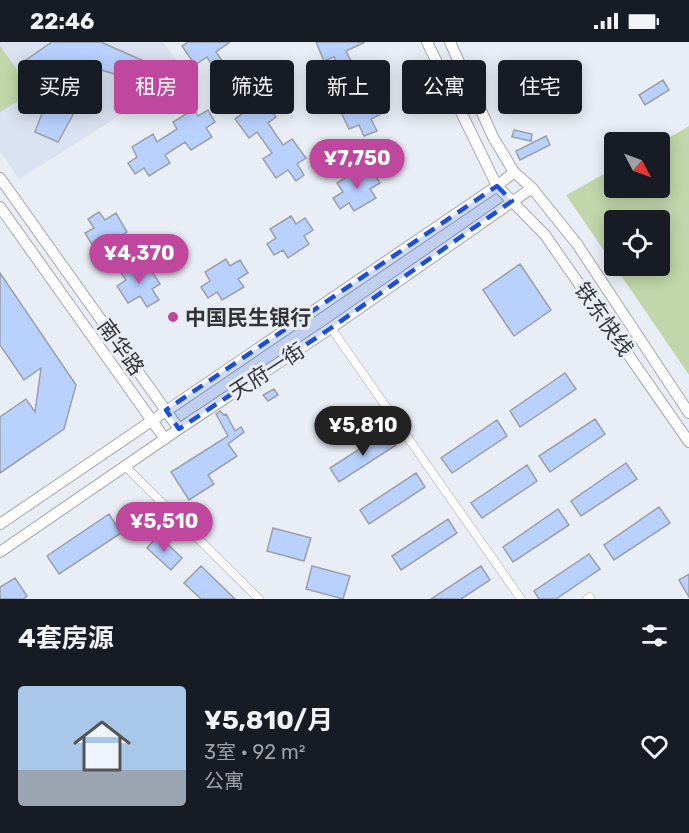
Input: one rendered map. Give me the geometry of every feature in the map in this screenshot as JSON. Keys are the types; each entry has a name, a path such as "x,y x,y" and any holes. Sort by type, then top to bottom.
{"main road":[{"name":"铁东快线","path":"427,42 497,186 551,244 689,442"},
{"name":"铁东快线","path":"450,42 493,137 514,172 532,188 577,244 689,413"},
{"name":"天府一街","path":"0,524 497,186 514,172"},
{"name":"南华路","path":"0,178 179,429"},
{"name":"天府一街","path":"0,552 179,429 332,328 532,188"},
{"path":"0,207 165,439"}],"street":[{"path":"332,328 520,599"},
{"path":"125,466 259,599"}],"highlighted area":[{"path":"497,186 512,201 331,328 179,429 166,410"}],"shaded area":[{"path":"0,42 163,42 176,60 114,60 114,114 122,114 19,179 0,151"}],"green space":[{"path":"0,46 18,74 18,100 0,112"},
{"path":"689,126 689,375 621,276 670,276 670,210 604,210 604,251 566,195 604,174 604,198 670,198 670,137"}],"building":[{"path":"52,42 101,42 142,60 114,60 114,74 102,70 102,60 26,60"},
{"path":"188,42 230,42 216,52 222,60 210,62 207,57 198,63 198,60 192,60 182,46"},
{"path":"316,42 365,42 346,51 350,60 335,60 334,57 324,60"},
{"path":"663,80 669,90 645,105 639,95"},
{"path":"208,110 215,122 206,128 212,137 191,150 185,142 165,155 170,163 149,176 144,168 135,174 128,163 137,157 132,147 153,134 157,142 177,129 173,122 186,114 198,116"},
{"path":"42,114 73,114 58,142 35,132"},
{"path":"242,114 274,114 276,117 268,123 283,145 292,139 306,158 297,164 304,175 296,181 288,170 276,178 263,159 272,153 257,132 249,138 235,119"},
{"path":"342,114 381,114 371,119 377,131 364,136 359,125 349,129"},
{"path":"514,130 532,134 531,141 512,137"},
{"path":"546,136 550,145 520,160 516,151"},
{"path":"358,170 363,177 372,171 380,183 370,189 376,198 354,211 349,203 340,209 333,198 343,192 337,183"},
{"path":"99,212 105,220 116,213 127,232 119,237 127,248 115,255 108,244 96,251 85,233 94,228 88,219"},
{"path":"291,216 296,224 305,218 313,230 304,236 309,244 288,258 283,250 274,255 267,244 276,238 270,229"},
{"path":"226,259 230,266 240,260 248,273 238,279 244,287 222,300 217,292 208,298 201,287 210,281 205,272"},
{"path":"132,264 137,272 148,265 160,284 152,289 159,300 147,307 140,296 128,303 117,286 126,280 120,271"},
{"path":"520,264 551,310 514,336 483,290"},
{"path":"0,273 76,385 64,429 0,473 0,417 26,399 35,412 41,368 24,380 0,345"},
{"path":"565,373 576,389 520,427 510,411"},
{"path":"274,389 278,395 268,401 263,395"},
{"path":"220,411 226,414 235,431 241,427 244,432 228,444 237,456 208,475 214,484 189,500 171,472 228,436 216,414"},
{"path":"595,419 605,434 550,472 539,456"},
{"path":"497,420 507,436 452,473 441,458"},
{"path":"386,432 396,445 339,482 330,468"},
{"path":"626,463 637,479 581,516 571,501"},
{"path":"527,465 537,481 482,518 471,503"},
{"path":"416,473 425,487 369,524 360,510"},
{"path":"659,507 670,523 614,560 604,545"},
{"path":"558,509 569,525 513,562 503,547"},
{"path":"109,514 121,533 59,574 47,556"},
{"path":"448,519 457,533 401,570 392,556"},
{"path":"273,528 311,538 304,561 267,551"},
{"path":"158,535 182,558 171,570 147,548"},
{"path":"589,554 600,569 556,599 539,599 534,591"},
{"path":"201,566 235,599 201,599 184,583"},
{"path":"312,566 350,576 343,599 306,589"},
{"path":"481,566 490,580 461,599 431,599"},
{"path":"689,574 689,597 679,580"},
{"path":"15,578 27,596 23,599 0,599 0,587"}],"place":[{"name":"中国民生银行","path":"173,317"}]}
